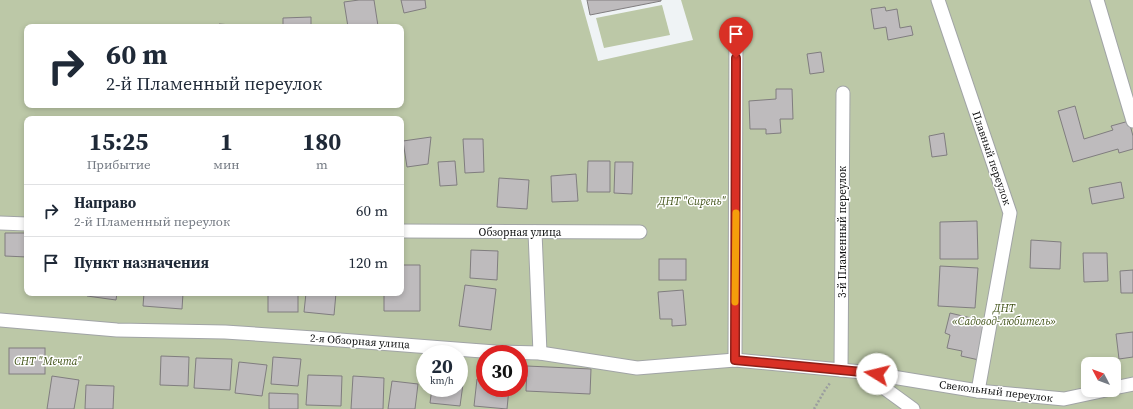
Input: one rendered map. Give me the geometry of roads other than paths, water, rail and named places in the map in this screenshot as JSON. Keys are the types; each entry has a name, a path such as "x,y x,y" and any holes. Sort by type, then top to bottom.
{"street":[{"name":"Плавный переулок","path":"938,0 1010,213 978,392"},
{"path":"1097,0 1133,120"},
{"path":"735,360 736,26"},
{"name":"3-й Пламенный переулок","path":"841,370 843,93"},
{"path":"0,223 24,224"},
{"name":"Обзорная улица","path":"404,231 640,232"},
{"path":"535,232 540,354"},
{"name":"2-я Обзорная улица","path":"0,320 117,330 232,333 540,354 637,368 735,360 862,372"},
{"name":"Свекольный переулок","path":"862,372 978,392 1064,399 1081,395"},
{"path":"862,372 913,409"},
{"path":"1121,387 1133,384"}],"park label":[{"name":"ДНТ \"Сирень\"","path":"692,201"},
{"name":"ДНТ «Садовод-любитель»","path":"1004,314"},
{"name":"СНТ \"Мечта\"","path":"48,361"}]}
